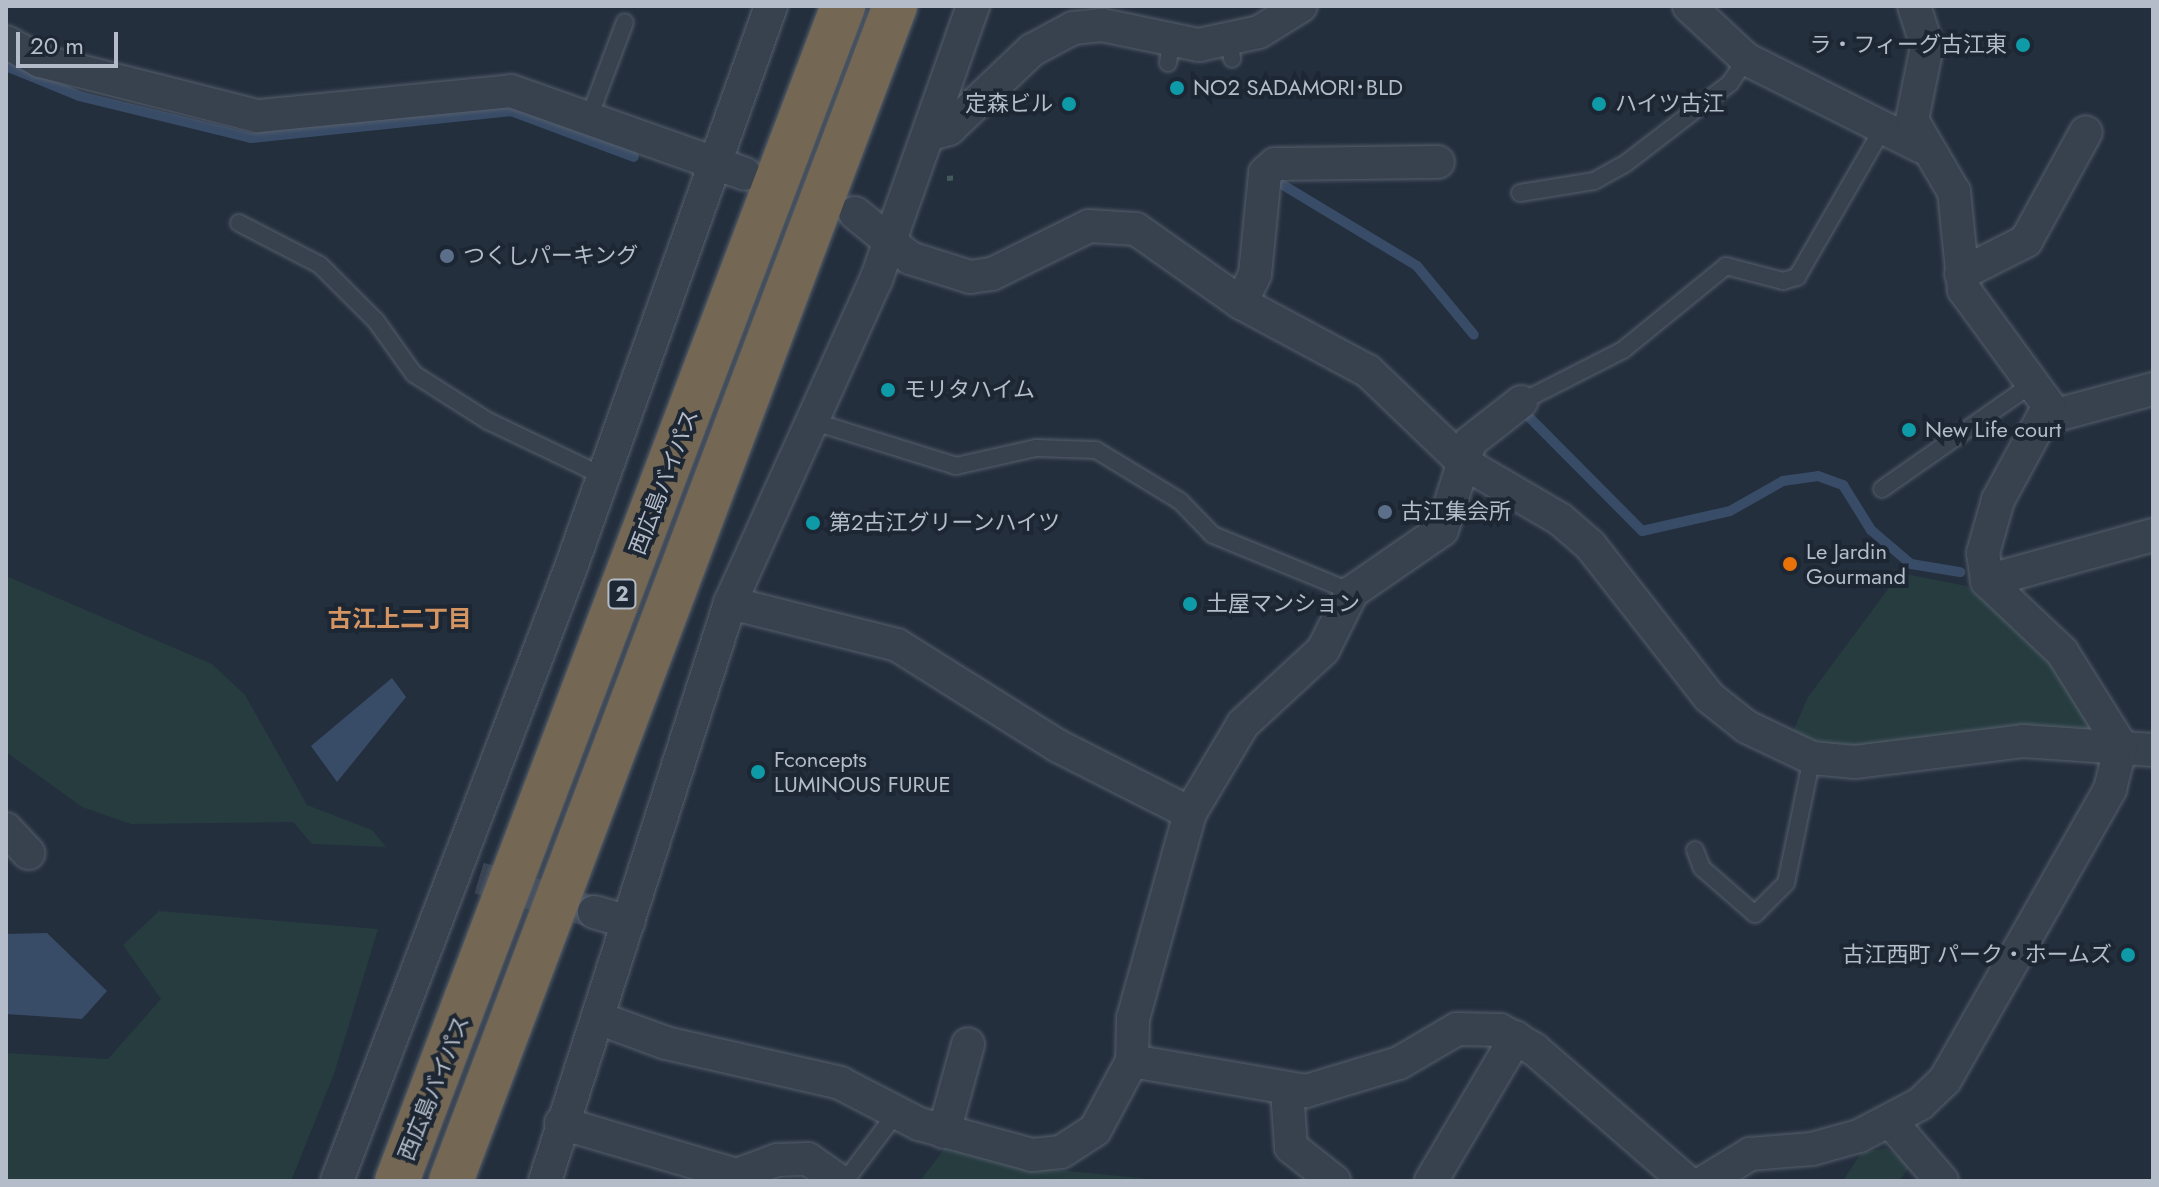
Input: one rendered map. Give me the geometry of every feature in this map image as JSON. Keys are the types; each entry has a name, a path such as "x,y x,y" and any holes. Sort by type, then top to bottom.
{"highway":[{"name":"西広島バイパス","path":"397,1181 843,6"},
{"name":"2","path":"451,1181 895,6"}],"street":[{"path":"337,1181 466,874 712,161 771,6"},
{"path":"545,1181 561,1123 598,1018 730,603 815,422 890,244 931,134 973,6"},
{"path":"931,134 949,129 1032,50 1073,28 1102,25 1170,51 1199,45 1230,49 1278,24 1301,6"},
{"path":"1689,6 1746,59 1922,147"},
{"path":"1914,6 1927,46 1912,120 1922,147 1954,192 1964,290 2037,381 2049,417"},
{"path":"6,42 40,61 258,116 511,91 590,115 745,174"},
{"path":"1961,274 2026,241 2086,132"},
{"path":"1241,303 1255,274 1265,173 1275,164 1438,162"},
{"path":"855,213 890,244 970,277 992,274 1068,232 1121,223 1241,303 1368,371 1464,463 1560,519 1590,545 1709,697 1747,727 1812,758 1855,762 2023,741 2083,750 2121,746 2153,750"},
{"path":"1706,1181 1750,1154 1812,1149 1891,1122 1945,1080 1981,1025 2110,789 2121,746 2062,652 1987,581 1983,553 1998,500 2020,448 2049,417 2153,389"},
{"path":"598,1018 666,1043 840,1083 897,1112 989,1148 1061,1152 1095,1130 1132,1061 1133,1018 1190,813 1243,724 1323,650 1352,592 1432,542 1482,427 1521,402"},
{"path":"1987,581 2153,535"},
{"path":"730,603 897,645 1058,746 1190,813"},
{"path":"6,829 28,853"},
{"path":"594,912 629,922"},
{"path":"1132,1061 1287,1090 1327,1088 1399,1063 1457,1029 1516,1037 1686,1181"},
{"path":"1431,1181 1516,1037"},
{"path":"944,1132 968,1044"},
{"path":"1287,1090 1291,1147 1334,1181"},
{"path":"1891,1122 1942,1181"},
{"path":"561,1123 736,1178 777,1160 808,1159 842,1181"}],"lane":[{"path":"590,115 625,22"},
{"path":"1520,193 1594,181 1625,164 1730,83 1746,59"},
{"path":"1521,402 1623,350 1726,266 1783,281 1797,277 1883,128"},
{"path":"239,223 320,265 376,321 414,374 488,421 603,476"},
{"path":"1882,489 2037,381"},
{"path":"815,422 956,466 1036,448 1096,450 1180,501 1213,535 1352,592"},
{"path":"1695,850 1702,868 1755,914 1786,883 1812,758"},
{"path":"842,1181 897,1112"}],"path":[{"path":"946,181 959,177"}],"green space":[{"path":"1900,573 1967,586 2052,662 2092,732 2002,727 1843,748 1792,734 1808,697"},
{"path":"6,576 212,664 245,695 307,805 372,830 386,847 312,844 293,822 131,824 82,807 6,752"},
{"path":"159,911 378,929 334,1074 291,1181 6,1181 6,1053 108,1059 161,999 123,945"},
{"path":"945,1148 1008,1165 1170,1181 920,1181"},
{"path":"1886,1148 1911,1165 1899,1181 1843,1181 1861,1153"}],"water":[{"path":"392,678 406,697 337,782 311,746"},
{"path":"47,933 107,991 82,1019 6,1014 6,934"}],"waterway":[{"path":"6,66 79,96 251,138 511,111 634,157"},
{"path":"1278,182 1417,266 1474,335"},
{"path":"1527,415 1642,531 1730,511 1783,481 1818,476 1843,485 1871,530 1911,564 1960,572"}],"tunnel":[{"path":"479,878 594,912"}],"place":[{"name":"ラ・フィーグ古江東","path":"2023,45"},
{"name":"NO2 SADAMORI･BLD","path":"1177,88"},
{"name":"定森ビル","path":"1069,104"},
{"name":"ハイツ古江","path":"1599,104"},
{"name":"つくしパーキング","path":"447,256"},
{"name":"モリタハイム","path":"888,390"},
{"name":"New Life court","path":"1909,430"},
{"name":"古江集会所","path":"1385,512"},
{"name":"第2古江グリーンハイツ","path":"813,523"},
{"name":"Le Jardin Gourmand","path":"1790,564"},
{"name":"土屋マンション","path":"1190,604"},
{"name":"Fconcepts LUMINOUS FURUE","path":"758,772"},
{"name":"古江西町 パーク・ホームズ","path":"2128,955"}],"district":[{"name":"古江上二丁目","path":"400,619"}]}
